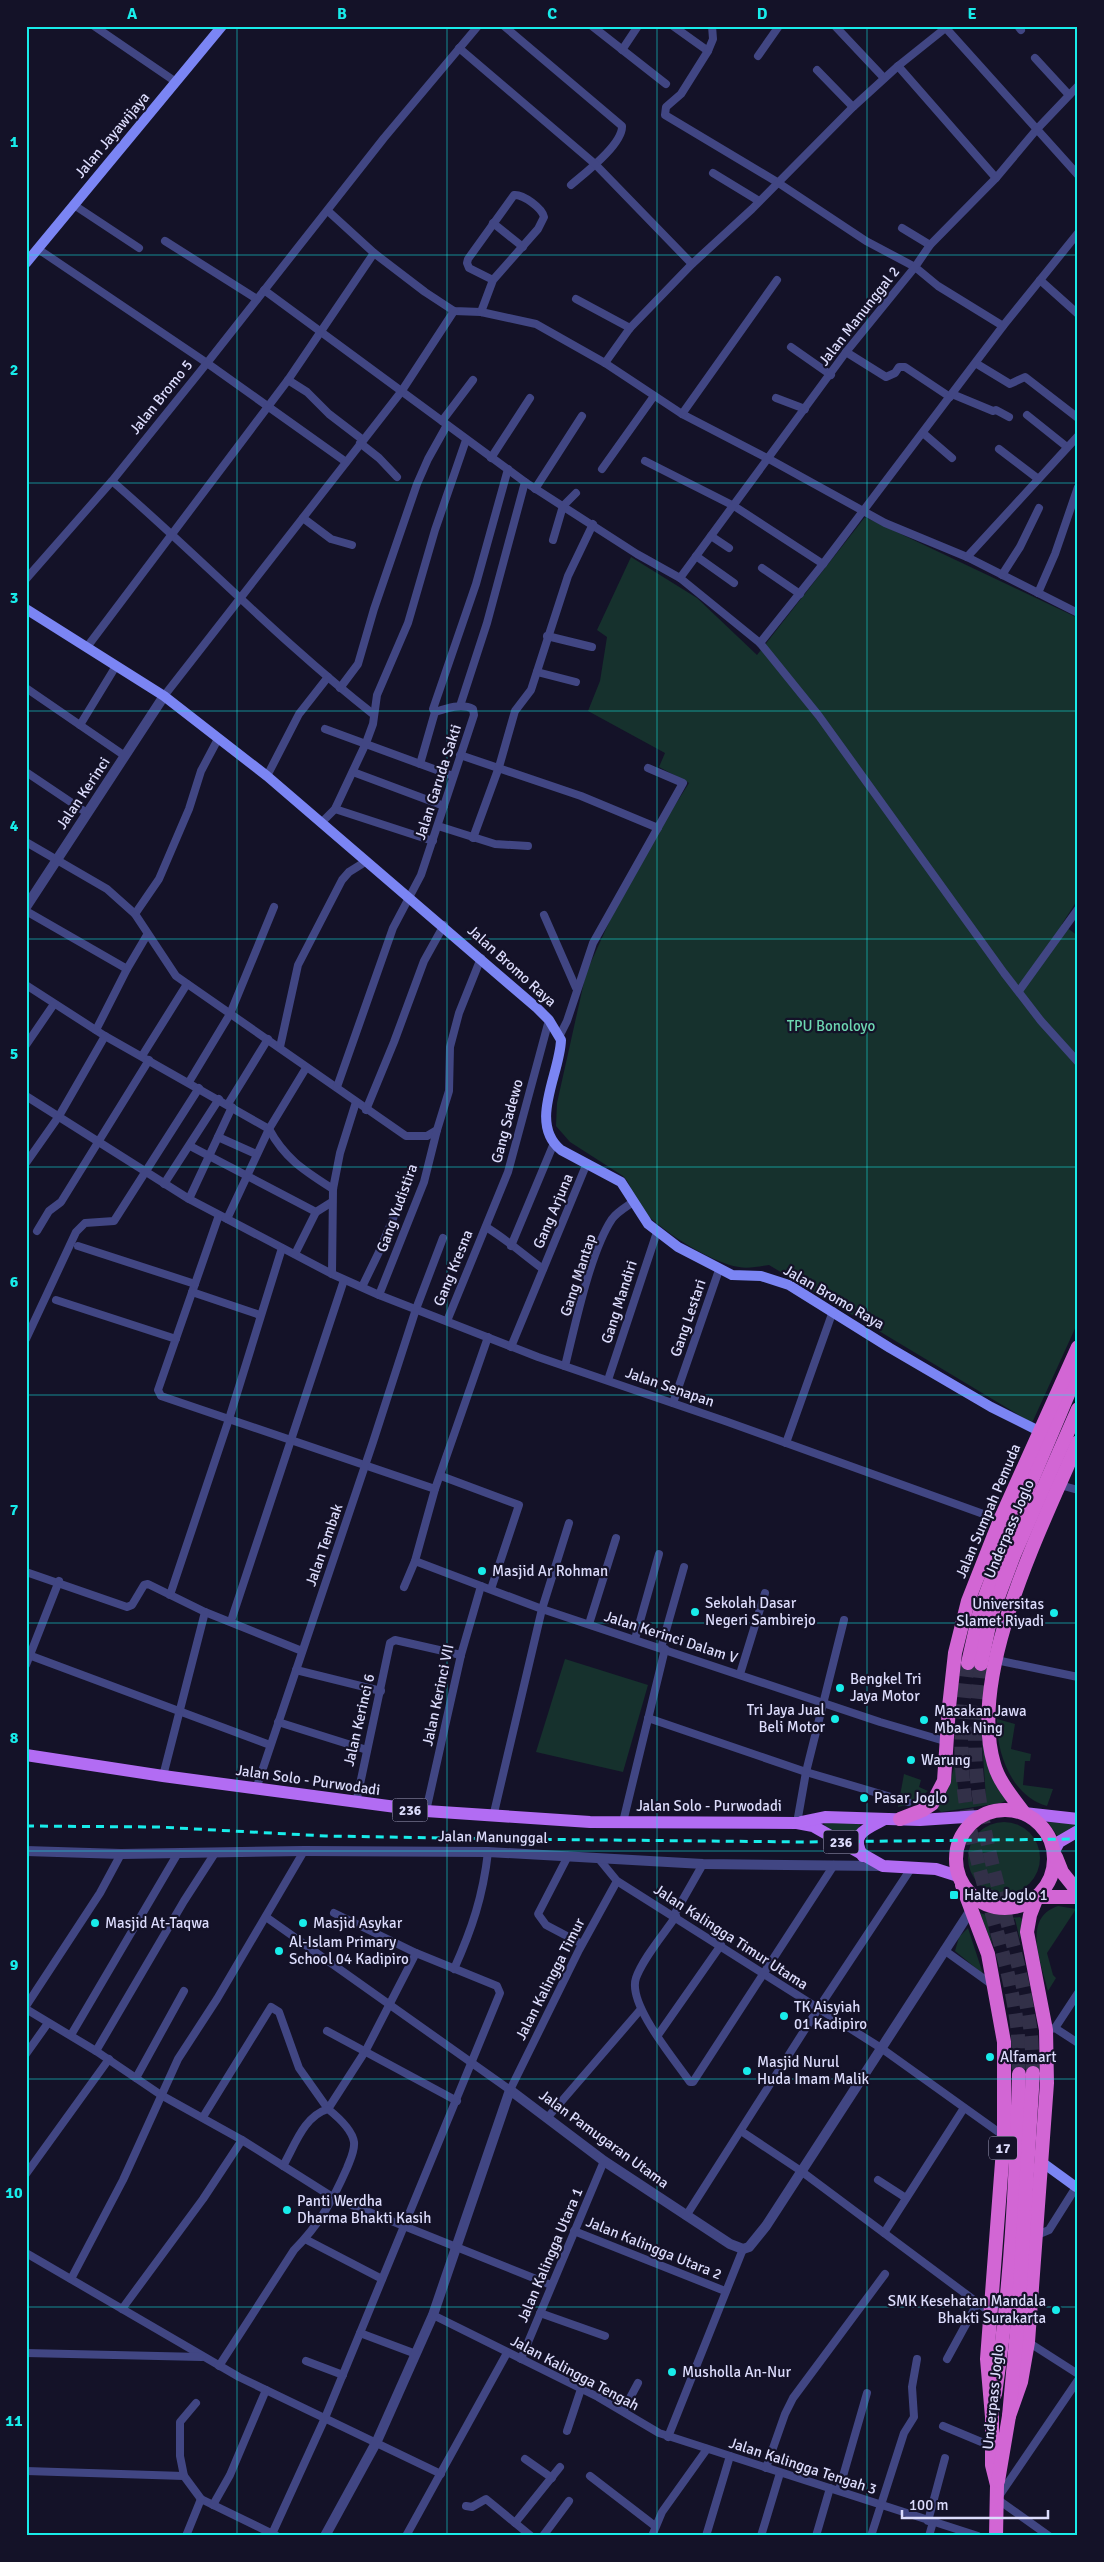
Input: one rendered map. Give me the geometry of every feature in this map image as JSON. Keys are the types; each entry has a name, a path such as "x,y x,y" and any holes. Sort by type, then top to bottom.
{"highway":[{"name":"Jalan Sumpah Pemuda","path":"892,1819 923,1810 932,1804 940,1792 946,1774 949,1707 955,1653 968,1601 1000,1520 1078,1347"},
{"name":"Underpass Joglo","path":"1078,1371 1002,1551 980,1610 974,1664 1014,1555 1078,1409"},
{"path":"1078,1442 1007,1614 996,1660 990,1699 990,1750 1000,1778 1024,1813 1047,1833 1062,1872 1078,1892"},
{"path":"980,1816 998,1810 1024,1813"},
{"name":"17","path":"980,1816 965,1829 957,1847 956,1866 988,1954 996,1988 1004,2042 1004,2136 987,2359 992,2417 991,2446 997,2485 996,2536"},
{"path":"1009,2416 1022,2382 1028,2342 1048,2082 1050,2029 1028,1932 1030,1916 1037,1897 1050,1880 1053,1871 1054,1851"},
{"path":"960,1880 975,1899 993,1907 1012,1908 1037,1897 1078,1897"},
{"name":"Underpass Joglo","path":"992,2417 1004,2321 1014,2184 1026,2074 1018,2318 1009,2416 997,2485"}],"main road":[{"name":"Jalan Jayawijaya","path":"26,263 222,26"},
{"name":"Jalan Bromo Raya","path":"28,614 87,647 164,696 267,776 365,862 444,925 549,1020 560,1035"},
{"path":"554,1144 548,1133 546,1115 561,1047 560,1035"},
{"name":"Jalan Bromo Raya","path":"554,1144 621,1182 626,1187 640,1215 657,1232 678,1247 719,1270 732,1275 775,1279 833,1311 890,1348 991,1407 1039,1431"},
{"name":"Jalan Solo - Purwodadi","path":"26,1754 163,1776 356,1803 426,1812 493,1817 623,1822 797,1822 825,1817 892,1819 980,1816"},
{"path":"1024,1813 1078,1819"},
{"name":"Jalan Solo - Purwodadi","path":"863,1856 858,1848 858,1838 861,1833 892,1819"},
{"name":"Jalan Solo - Purwodadi","path":"797,1822 813,1826 863,1856 884,1866"},
{"path":"1054,1851 1059,1842 1078,1831"},
{"name":"Jalan Manunggal","path":"884,1866 941,1869 960,1880"},
{"path":"1043,2163 1077,2187"}],"street":[{"path":"94,26 176,82"},
{"path":"38,249 207,363 384,138 478,26"},
{"path":"504,26 622,126 620,136 595,164 571,185"},
{"path":"592,26 666,84"},
{"path":"622,50 638,26"},
{"path":"673,26 708,52"},
{"path":"712,26 713,39 708,52 681,94 666,107 665,115 777,182 866,241 916,267 938,286 1003,326"},
{"path":"758,56 779,26"},
{"path":"834,26 884,78"},
{"path":"605,364 630,328 692,264 759,201 852,107 946,27 1078,175"},
{"path":"459,48 595,164 692,264"},
{"path":"1035,58 1069,95"},
{"path":"898,66 996,178"},
{"path":"817,70 852,107"},
{"name":"Jalan Manunggal 2","path":"680,578 831,375 846,352 916,267 930,246 996,178 1036,129 1078,86"},
{"path":"713,172 759,201"},
{"path":"481,312 493,280 523,247 542,223 544,217 542,210 516,194 502,209 467,264 474,271 493,280"},
{"path":"74,205 139,248"},
{"path":"328,211 374,253 425,292 454,311 481,312 536,324 605,364 682,414 769,458 863,511 920,539 967,557 1078,613"},
{"path":"493,223 523,247"},
{"path":"902,228 930,246"},
{"path":"760,643 824,564 977,364 1003,326 1078,233"},
{"path":"165,241 257,299"},
{"path":"87,647 288,380 374,253"},
{"path":"682,414 777,280"},
{"path":"1040,280 1078,314"},
{"path":"264,290 320,333 535,489 593,524 637,554 680,578 760,643 825,724 1041,1021 1078,1062"},
{"path":"576,299 630,328"},
{"path":"164,696 401,392 454,311"},
{"path":"791,347 831,375"},
{"path":"846,352 886,377 895,373 899,367 904,367 951,396 993,411 996,410 1009,417"},
{"name":"Jalan Bromo 5","path":"26,579 112,481 207,363 346,462"},
{"path":"977,364 1010,384 1024,377 1078,418"},
{"path":"288,380 307,392 397,477"},
{"path":"340,688 358,664 374,609 417,484 445,423 473,380"},
{"path":"602,469 654,396"},
{"path":"491,458 530,398"},
{"path":"776,398 805,409"},
{"path":"1027,414 1072,445"},
{"path":"535,489 582,416"},
{"path":"923,433 952,458"},
{"path":"967,557 1037,478 1072,445 1078,436"},
{"path":"320,823 335,809 366,744 373,724 373,714 384,674 408,623 435,530 466,440"},
{"path":"999,449 1037,478"},
{"path":"645,461 734,506 824,564"},
{"path":"420,764 437,712 433,709 476,584 508,469"},
{"path":"112,481 172,532 340,688 373,714"},
{"path":"460,706 487,623 525,482"},
{"path":"1038,593 1055,554 1078,487"},
{"path":"553,540 563,506 576,494"},
{"path":"1002,575 1020,547 1039,508"},
{"path":"303,518 330,540 352,545"},
{"path":"473,838 499,767 515,711 530,690 568,576 593,524"},
{"path":"711,536 729,548"},
{"path":"696,556 734,584"},
{"path":"762,568 800,594"},
{"path":"547,636 592,647"},
{"path":"80,725 116,666"},
{"path":"537,672 576,682"},
{"path":"267,776 299,714 328,677"},
{"path":"26,688 126,756"},
{"name":"Jalan Kerinci","path":"26,907 164,696"},
{"name":"Jalan Garuda Sakti","path":"337,1087 393,928 411,897 433,841 474,715 473,709 460,706 437,712"},
{"path":"325,728 453,776"},
{"path":"135,914 159,879 189,809 201,770 218,739"},
{"path":"460,755 581,796 658,828"},
{"path":"560,1035 567,1021 576,988 593,943 683,783 648,768"},
{"path":"26,772 87,813"},
{"path":"353,772 444,806"},
{"path":"335,809 433,841"},
{"path":"438,826 495,844 528,846"},
{"path":"26,842 107,888 135,914 147,935 176,976 280,1047 306,1068 337,1087 366,1110 406,1136 419,1138 437,1130"},
{"path":"280,1047 298,965 305,949 342,880 349,872 365,862"},
{"path":"189,1082 230,1014 274,907"},
{"path":"1019,991 1078,909"},
{"path":"26,912 127,969"},
{"path":"544,915 576,988"},
{"path":"366,1110 422,967 434,940 444,925"},
{"path":"96,1030 127,969 147,935"},
{"name":"Gang Yudistira","path":"379,1295 424,1182 449,1091 450,1047 459,1013 481,958"},
{"path":"37,1231 49,1211 61,1202 97,1143 187,984"},
{"path":"26,985 105,1036 269,1129 273,1139 297,1166 333,1189"},
{"path":"26,1045 54,1004"},
{"name":"Gang Sadewo","path":"486,1227 508,1172 549,1020"},
{"path":"26,1163 59,1116 105,1036"},
{"path":"189,1199 210,1156 230,1106 268,1039"},
{"path":"227,1219 269,1129 306,1068"},
{"path":"26,1339 76,1232 85,1223 114,1221 199,1088"},
{"name":"Jalan Senapan","path":"26,1096 59,1116 97,1143 189,1199 344,1280 511,1347 1000,1520"},
{"path":"164,1184 219,1099"},
{"path":"332,1274 333,1189 340,1154 356,1102"},
{"path":"218,1137 256,1154"},
{"path":"511,1246 554,1144"},
{"path":"190,1146 316,1212"},
{"name":"Gang Arjuna","path":"511,1347 587,1163"},
{"path":"362,1287 380,1252 407,1185"},
{"path":"295,1254 316,1212 332,1202"},
{"name":"Gang Mantap","path":"565,1366 588,1284 607,1229 614,1217 633,1202"},
{"path":"219,1215 158,1390 161,1396 435,1489"},
{"path":"486,1227 503,1237 511,1246 543,1270"},
{"name":"Gang Kresna","path":"447,1321 486,1227"},
{"name":"Gang Mandiri","path":"608,1380 657,1232"},
{"name":"Jalan Tembak","path":"256,1788 366,1464 416,1309 444,1238"},
{"path":"78,1246 260,1315"},
{"path":"170,1595 230,1419 260,1315 282,1248"},
{"name":"Gang Lestari","path":"673,1403 719,1270"},
{"path":"231,1621 344,1280"},
{"path":"56,1300 176,1339"},
{"path":"786,1443 833,1311"},
{"path":"404,1586 416,1561 435,1489 488,1337"},
{"path":"441,1476 519,1505 491,1589"},
{"path":"1060,1485 1078,1490"},
{"path":"493,1817 542,1609 569,1523"},
{"path":"589,1624 616,1538"},
{"path":"636,1639 659,1554"},
{"name":"Jalan Kerinci Dalam V","path":"416,1561 542,1609 880,1722 948,1742"},
{"path":"623,1822 684,1567"},
{"path":"26,1572 59,1581 127,1606 132,1605 146,1584 205,1612 302,1651"},
{"path":"26,1666 28,1655 59,1581"},
{"name":"Jalan Kerinci VII","path":"426,1812 460,1655 481,1586"},
{"path":"740,1674 765,1593"},
{"path":"163,1776 205,1612"},
{"path":"797,1822 806,1772 844,1620"},
{"name":"Jalan Kerinci 6","path":"356,1803 390,1643 394,1640 460,1655"},
{"path":"28,1655 270,1745"},
{"path":"996,1660 1078,1677"},
{"path":"296,1670 381,1691"},
{"path":"648,1718 806,1772 908,1802"},
{"path":"278,1722 367,1750"},
{"name":"Jalan Manunggal","path":"26,1851 121,1854 304,1851 488,1852 703,1864 884,1866"},
{"path":"71,2279 123,2180 178,2059 266,1917 304,1851"},
{"path":"454,1970 480,1905 488,1852"},
{"path":"71,2035 178,1853"},
{"path":"96,2051 184,1901 216,1853"},
{"path":"121,1854 100,1893 26,2008 109,2059 161,2094 242,2140 334,2198 551,2285"},
{"path":"568,1856 538,1914 546,1924 582,1944"},
{"path":"600,1859 617,1881"},
{"path":"703,1864 675,1916 637,1975 636,1991 641,2009 690,2082 693,2082 834,1865"},
{"path":"686,2216 818,2009 912,1867"},
{"name":"Jalan Kalingga Timur","path":"510,2090 582,1944 617,1881"},
{"name":"Jalan Kalingga Timur Utama","path":"617,1881 721,1945 881,2048 1004,2136"},
{"path":"668,2437 743,2249 755,2241 971,1910"},
{"path":"196,2403 180,2422 180,2456 184,2476 201,2499 275,2535 473,2063 500,1990 334,1914"},
{"path":"266,1917 510,2090 458,2247 433,2315 377,2441 324,2536"},
{"path":"658,2035 721,1945"},
{"path":"944,1950 996,1988"},
{"path":"283,2166 310,2119 318,2112 328,2108 366,2050 416,1953"},
{"path":"136,2078 184,1991"},
{"path":"1078,1993 1050,2029 1078,2043"},
{"path":"203,2117 271,2007 279,2012 299,2068 328,2108 347,2128 355,2144 334,2198 305,2239 294,2250 219,2366"},
{"path":"548,2117 641,2009"},
{"path":"26,2054 48,2023"},
{"path":"327,2031 366,2050 457,2101"},
{"path":"26,2174 109,2059"},
{"name":"Jalan Pamugaran Utama","path":"510,2090 604,2161 686,2216 743,2249"},
{"path":"884,2233 964,2108"},
{"path":"740,2130 801,2171 990,2312"},
{"path":"122,2309 203,2199 242,2140"},
{"name":"Jalan Kalingga Utara 1","path":"520,2359 604,2161"},
{"path":"878,2180 906,2198"},
{"path":"1037,2235 1049,2230 1077,2187"},
{"name":"Jalan Kalingga Utara 2","path":"574,2231 725,2291"},
{"path":"305,2239 382,2278"},
{"path":"26,2253 219,2366 266,2390 377,2441 441,2474"},
{"path":"766,2468 785,2414 794,2398 885,2274"},
{"path":"947,2359 977,2304"},
{"path":"540,2313 605,2336"},
{"name":"Jalan Kalingga Tengah","path":"433,2315 623,2411 652,2430 707,2449"},
{"path":"360,2333 416,2354"},
{"path":"1028,2342 1078,2374"},
{"path":"406,2536 507,2352"},
{"path":"26,2353 203,2357"},
{"path":"871,2536 904,2433 913,2423 912,2387 917,2359"},
{"path":"306,2360 343,2375"},
{"path":"1049,2536 997,2499 1078,2380"},
{"path":"623,2411 638,2383"},
{"path":"567,2431 581,2389"},
{"path":"213,2505 242,2449 266,2390"},
{"path":"839,2490 867,2393"},
{"path":"943,2426 991,2446"},
{"path":"652,2536 655,2526 707,2449"},
{"name":"Jalan Kalingga Tengah 3","path":"707,2449 978,2536"},
{"path":"706,2536 730,2456"},
{"path":"929,2536 930,2521 945,2458"},
{"path":"525,2459 552,2478"},
{"path":"515,2523 560,2467"},
{"path":"26,2471 184,2476"},
{"path":"761,2536 780,2473"},
{"path":"590,2476 655,2526"},
{"path":"816,2536 830,2488"},
{"path":"186,2536 201,2499"},
{"path":"466,2506 472,2507 486,2500 531,2536"},
{"path":"542,2536 569,2501"}],"green space":[{"name":"TPU Bonoloyo","path":"865,517 1078,618 1078,899 1062,924 1078,936 1078,1322 1032,1423 769,1265 746,1268 727,1264 685,1243 647,1215 636,1202 629,1183 623,1176 570,1142 556,1126 557,1103 586,973 630,876 689,783 659,767 665,753 588,711 600,681 607,637 597,630 631,557 697,598 757,655"},
{"path":"565,1659 648,1685 623,1772 536,1752"},
{"path":"997,1719 1015,1724 1011,1749 1031,1754 1030,1761 1025,1761 1023,1785 1053,1789 1047,1806 1034,1801 1024,1793 1008,1771 999,1745"},
{"path":"982,1740 987,1761 1007,1800 1001,1803 941,1812 936,1807 948,1789 955,1764 960,1803 986,1799"},
{"path":"904,1774 921,1780 919,1787 928,1791 912,1804 898,1807"},
{"path":"826,1821 859,1822 860,1826 851,1837 847,1838 825,1826 824,1823"},
{"path":"1004,1822 1024,1828 1034,1838 1040,1858 1034,1878 1024,1888 1004,1894 984,1888 974,1878 968,1858 974,1838 984,1828"},
{"path":"1048,1822 1076,1824 1077,1825 1058,1837"},
{"path":"1058,1906 1076,1909 1047,1953 1053,1975 1056,1978 1048,1991 1039,1955 1037,1931 1040,1921 1047,1912"},
{"path":"980,1913 999,1919 1020,1917 1023,1920 1020,1940 1015,1919 988,1925 993,1947"},
{"path":"968,1928 983,1974 955,1951 959,1937"}],"tunnel":[{"path":"968,1663 962,1721 961,1751 963,1780 973,1842 1012,1994 1018,2031 1019,2074"},
{"path":"981,1664 975,1728 979,1799 992,1862 1023,1988 1030,2026 1033,2073"}],"railway":[{"path":"26,1826 159,1827 326,1836 505,1839 806,1842 1078,1839"}],"place":[{"name":"Masjid Ar Rohman","path":"482,1571"},
{"name":"Sekolah Dasar Negeri Sambirejo","path":"695,1612"},
{"name":"Universitas Slamet Riyadi","path":"1054,1613"},
{"name":"Bengkel Tri Jaya Motor","path":"840,1688"},
{"name":"Tri Jaya Jual Beli Motor","path":"835,1719"},
{"name":"Masakan Jawa Mbak Ning","path":"924,1720"},
{"name":"Warung","path":"911,1760"},
{"name":"Pasar Joglo","path":"864,1798"},
{"name":"Halte Joglo 1","path":"954,1895"},
{"name":"Masjid At-Taqwa","path":"95,1923"},
{"name":"Masjid Asykar","path":"303,1923"},
{"name":"Al-Islam Primary School 04 Kadipiro","path":"279,1951"},
{"name":"TK Aisyiah 01 Kadipiro","path":"784,2016"},
{"name":"Alfamart","path":"990,2057"},
{"name":"Masjid Nurul Huda Imam Malik","path":"747,2071"},
{"name":"Panti Werdha Dharma Bhakti Kasih","path":"287,2210"},
{"name":"SMK Kesehatan Mandala Bhakti Surakarta","path":"1056,2310"},
{"name":"Musholla An-Nur","path":"672,2372"}]}
